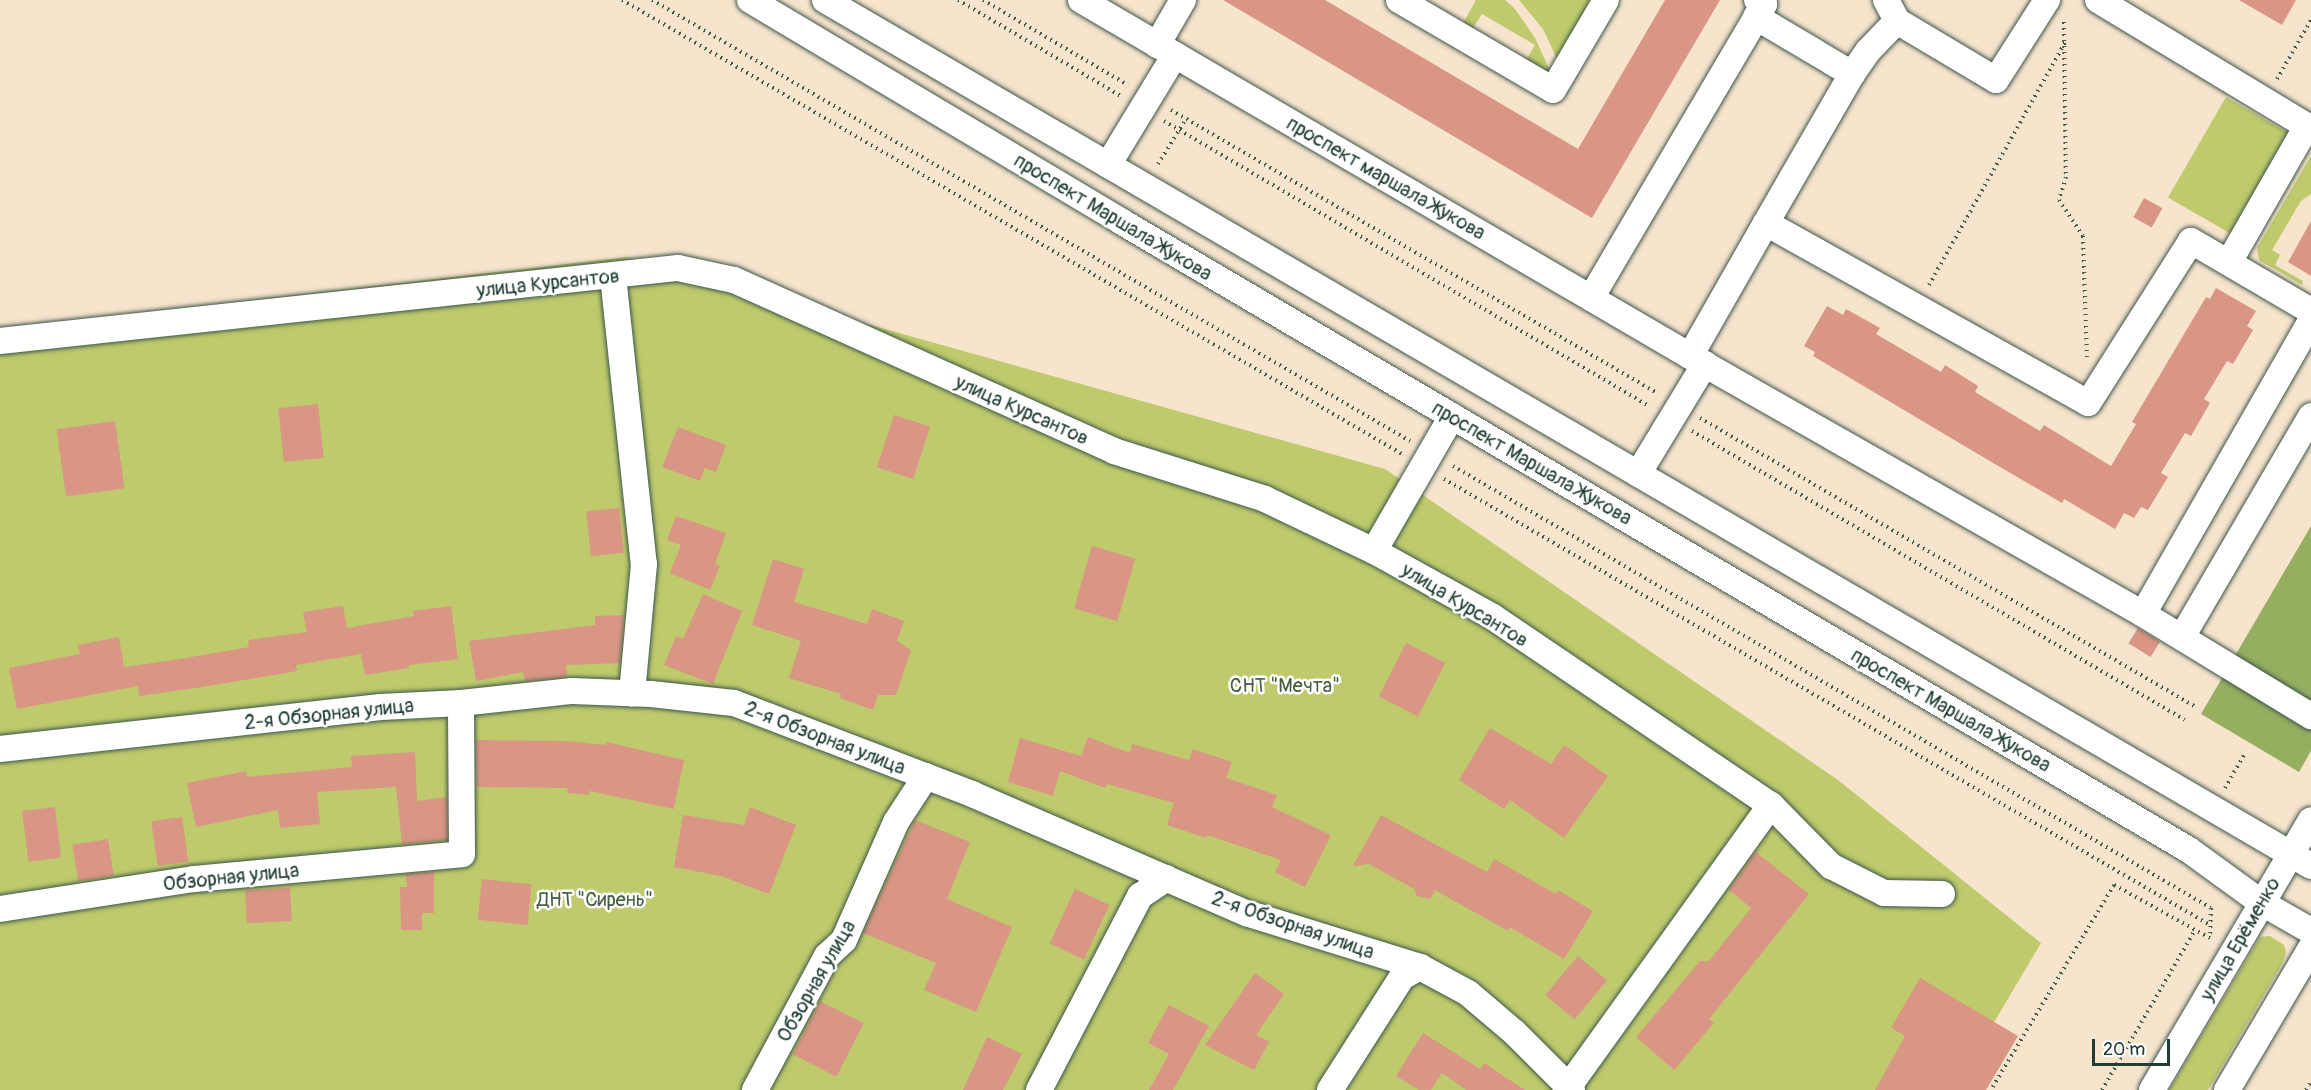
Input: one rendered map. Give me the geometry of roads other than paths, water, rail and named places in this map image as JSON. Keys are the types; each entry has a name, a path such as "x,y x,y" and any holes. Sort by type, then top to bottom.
{"street":[{"name":"проспект Маршала Жукова","path":"750,0 2189,850 2262,903 2311,931"},
{"name":"проспект Маршала Жукова","path":"825,0 2301,860"},
{"name":"проспект маршала Жукова","path":"1081,0 1698,360 2143,614 2311,716"},
{"path":"1108,165 1146,103 1183,0"},
{"path":"1399,0 1553,90 1606,0"},
{"path":"2098,0 2307,126 2229,262"},
{"path":"1638,474 1676,412 1698,360 1766,223 1852,74 1892,11 1996,80 2055,5"},
{"path":"1591,298 1756,9 1852,74"},
{"path":"1766,223 2088,403 2192,241 2311,311"},
{"name":"улица Курсантов","path":"0,341 678,268 734,280 1114,452 1265,499 1374,551 1493,617 1771,805 1831,866 1884,893 1942,894"},
{"path":"613,276 644,564 632,693"},
{"path":"2143,614 2311,321"},
{"path":"1374,551 1452,416"},
{"path":"2182,637 2311,416"},
{"name":"2-я Обзорная улица","path":"0,749 381,707 461,703 572,691 632,693 734,703 926,776 1246,913 1420,967 1468,993 1514,1032 1569,1089"},
{"name":"Обзорная улица","path":"0,909 194,879 462,854 461,703"},
{"name":"Обзорная улица","path":"755,1090 827,956 844,940 896,822 926,776"},
{"path":"1569,1089 1771,805"},
{"name":"улица Ерёменко","path":"2152,1090 2262,903 2301,860 2311,820"},
{"path":"1039,1090 1140,896 1167,878"},
{"path":"2227,1090 2311,948"},
{"path":"1330,1090 1402,977 1420,967"}],"park label":[{"name":"СНТ \"Мечта\"","path":"1285,685"},
{"name":"ДНТ \"Сирень\"","path":"595,899"}]}
